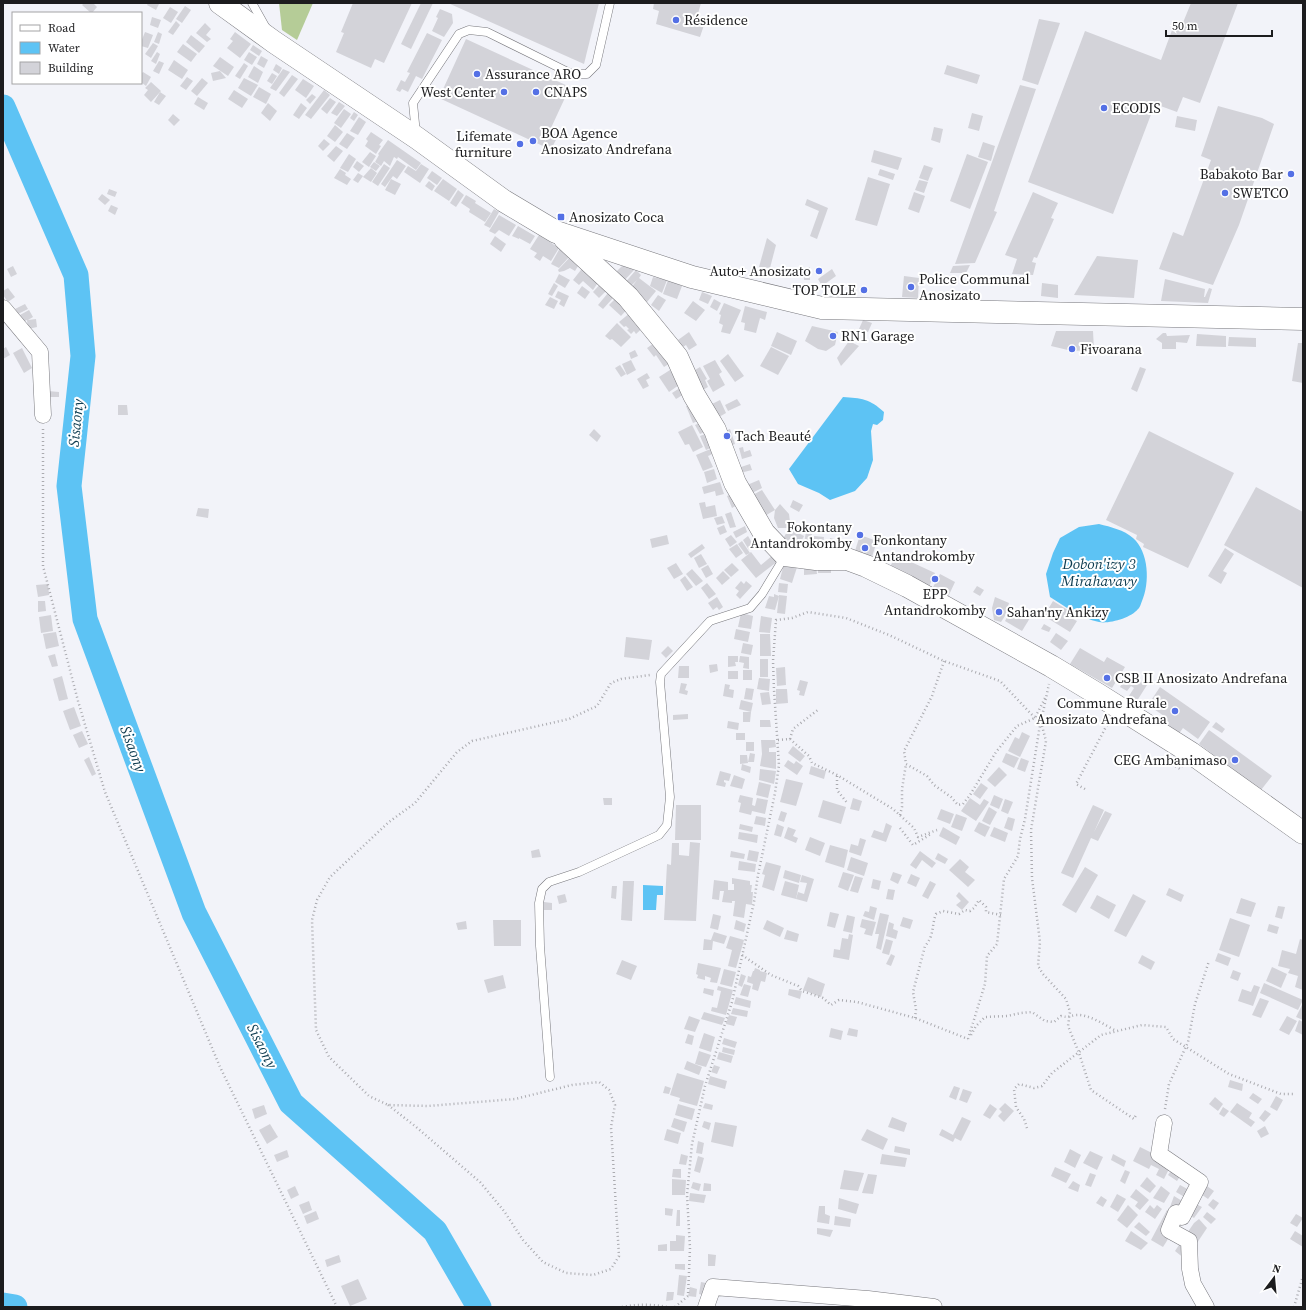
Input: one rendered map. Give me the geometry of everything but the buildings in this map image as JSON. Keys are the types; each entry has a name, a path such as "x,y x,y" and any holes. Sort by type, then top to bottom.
{"main road":[{"path":"220,3 274,42 417,138 504,201 559,234 628,297 676,357 694,395 715,430 735,483 764,533 785,555 816,559 847,560 866,566 924,595 1051,666 1191,752 1303,833"},
{"path":"559,234 692,277 822,308 1303,319"}],"street":[{"path":"3,308 40,352 43,415"},
{"path":"1164,1123 1159,1154 1200,1182 1182,1216 1176,1213 1170,1230 1189,1241 1190,1269 1193,1284 1206,1307"},
{"path":"706,1307 712,1287 868,1299 934,1307"}],"lane":[{"path":"252,3 274,42"},
{"path":"417,138 413,103 459,34 469,30 487,32 572,74 587,74 596,65 610,3"},
{"path":"550,1076 540,946 539,904 542,889 549,882 579,872 659,835 667,825 670,797 660,682 661,674 710,621 750,608 762,594 785,555"}],"path":[{"path":"43,415 43,566 78,701 105,792 220,1067 337,1307"},
{"path":"674,1307 688,1296 690,1248 688,1195 692,1144 705,1086 732,1002 754,902 775,793 779,765 773,661 776,620 792,618 808,612 846,618 889,635 944,661 1000,682 1035,718"},
{"path":"900,815 906,764 904,751 932,696 944,661"},
{"path":"968,1038 985,984 987,956 997,944 1004,879 1018,856 1051,666"},
{"path":"388,1105 428,1106 515,1099 572,1085 599,1082 609,1090 615,1105 611,1127 619,1256 611,1269 593,1275 566,1273 543,1262 523,1240 504,1211 480,1182 415,1126 388,1105 369,1096 329,1058 316,1030 312,920 317,900 330,877 389,822 415,803 457,752 472,741 569,718 597,706 611,683 621,679 661,674"},
{"path":"906,764 927,776 934,785 951,797 958,805 963,804 996,752 1017,726 1035,718 1047,694"},
{"path":"790,739 793,729 818,708"},
{"path":"1086,790 1076,784 1108,721 1114,725"},
{"path":"1041,722 1046,741 1031,830 1032,878 1040,942 1038,966 1042,974 1066,999 1070,1012 1068,1026 1079,1052 1091,1090 1134,1119 1136,1115"},
{"path":"778,740 790,739 809,756 812,763 893,809 914,828 918,837 937,830 913,845 900,828"},
{"path":"1167,761 1180,770 1191,752"},
{"path":"837,776 837,790 848,804"},
{"path":"915,1018 916,1009 913,992 925,946 933,932 933,922 936,914 943,911 959,914 965,910 970,911 979,900 986,906 986,912 1001,915"},
{"path":"742,955 771,975 798,986 802,991 823,998 831,1005 840,1000 857,1002 915,1018 968,1038"},
{"path":"1166,1107 1169,1084 1188,1042 1195,1004 1209,961"},
{"path":"968,1038 976,1026 985,1017 1007,1016 1022,1012 1032,1012 1045,1021 1054,1022 1061,1016 1069,1018 1077,1015 1095,1019 1116,1032"},
{"path":"1028,1128 1016,1107 1014,1089 1020,1084 1034,1088 1042,1086 1052,1073 1101,1036 1142,1025 1166,1027 1173,1039 1229,1074 1281,1094 1295,1094"},
{"path":"1294,1307 1303,1276"},
{"path":"622,1307 632,1305 657,1305 667,1307"}],"green space":[{"path":"279,3 313,3 297,40 282,30"}],"water":[{"path":"843,397 860,399 874,404 884,412 883,420 877,425 873,424 871,431 873,460 867,478 855,491 830,500 819,493 798,484 789,469"},
{"name":"Dobon'izy 3 Mirahavavy","path":"1099,524 1121,531 1133,538 1142,551 1145,559 1147,577 1145,594 1139,608 1125,618 1108,622 1099,622 1086,618 1073,612 1050,597 1046,574 1060,538 1079,527"},
{"path":"643,885 663,886 663,895 657,895 656,910 643,910"}],"waterway":[{"name":"Sisaony","path":"3,107 76,275 83,356 69,486 85,619 194,913 291,1103 435,1231 479,1307"},
{"path":"3,1305 15,1307"}],"place":[{"name":"Résidence","path":"676,20"},
{"name":"Assurance ARO","path":"477,74"},
{"name":"West Center","path":"504,92"},
{"name":"CNAPS","path":"536,92"},
{"name":"ECODIS","path":"1104,108"},
{"name":"BOA Agence Anosizato Andrefana","path":"533,141"},
{"name":"Lifemate furniture","path":"520,144"},
{"name":"Babakoto Bar","path":"1291,174"},
{"name":"SWETCO","path":"1225,193"},
{"name":"Anosizato Coca","path":"561,217"},
{"name":"Auto+ Anosizato","path":"819,271"},
{"name":"Police Communal Anosizato","path":"911,287"},
{"name":"TOP TOLE","path":"864,290"},
{"name":"RN1 Garage","path":"833,336"},
{"name":"Fivoarana","path":"1072,349"},
{"name":"Tach Beauté","path":"727,436"},
{"name":"Fokontany Antandrokomby","path":"860,535"},
{"name":"Fonkontany Antandrokomby","path":"865,548"},
{"name":"EPP Antandrokomby","path":"935,579"},
{"name":"Sahan'ny Ankizy","path":"999,612"},
{"name":"CSB II Anosizato Andrefana","path":"1107,678"},
{"name":"Commune Rurale Anosizato Andrefana","path":"1175,711"},
{"name":"CEG Ambanimaso","path":"1235,760"}]}
